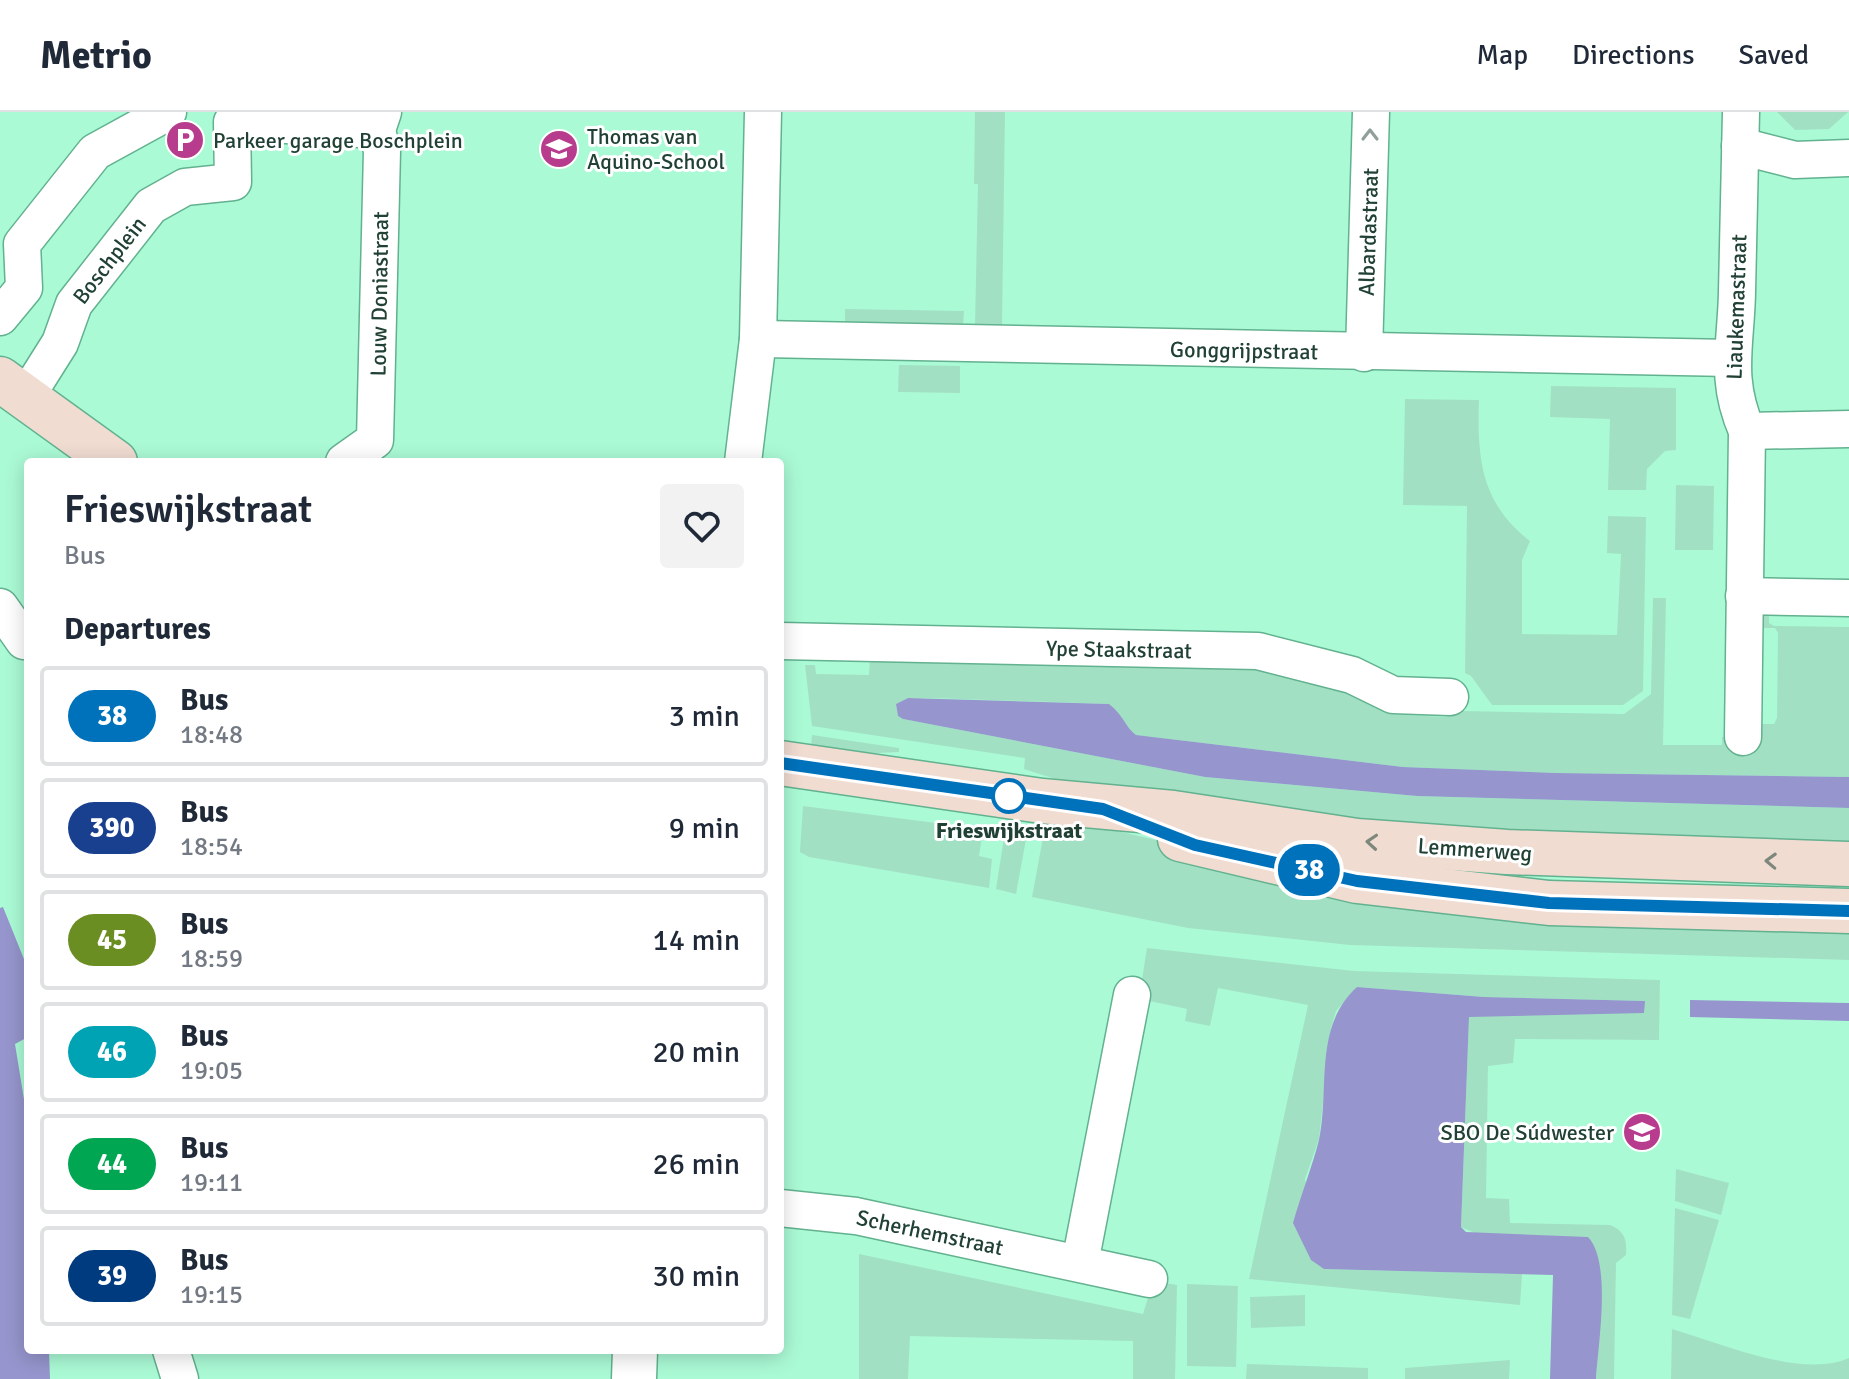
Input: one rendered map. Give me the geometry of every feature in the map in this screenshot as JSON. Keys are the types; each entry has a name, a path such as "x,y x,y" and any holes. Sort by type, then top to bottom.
{"main road":[{"path":"13,388 109,458"},
{"name":"Lemmerweg","path":"784,764 1103,809 1173,813 1372,843 1507,852 1849,864"},
{"name":"Lemmerweg","path":"1103,809 1195,845 1357,881 1549,903 1849,911"}],"street":[{"path":"0,317 24,288 22,244 95,152 168,112"},
{"path":"743,458 758,339 763,112"},
{"name":"Albardastraat","path":"1364,353 1371,112"},
{"name":"Boschplein","path":"13,388 60,343 67,316 151,206 185,187 233,182 232,117 380,121"},
{"name":"Louw Doniastraat","path":"350,458 375,440 382,151 380,121"},
{"path":"1741,129 1795,160 1849,158"},
{"name":"Liaukemastraat","path":"1741,129 1736,315 1731,358 1734,402 1747,431 1743,737"},
{"name":"Boschplein","path":"24,288 67,316"},
{"name":"Gonggrijpstraat","path":"758,339 1731,358"},
{"path":"1747,431 1849,429"},
{"path":"1744,596 1849,598"},
{"path":"0,607 17,645"},
{"name":"Ype Staakstraat","path":"784,641 1258,651 1352,675 1393,695 1450,697"},
{"path":"1080,1263 1132,995"},
{"name":"Scherhemstraat","path":"784,1208 856,1216 1149,1279"},
{"path":"172,1354 180,1379"},
{"path":"634,1379 635,1354"}],"green space":[{"path":"975,112 1005,112 1002,326 975,326 978,184 974,184"},
{"path":"1777,112 1848,112 1829,129 1795,130"},
{"path":"845,309 964,311 963,325 845,323"},
{"path":"899,365 960,366 960,393 898,392"},
{"path":"1551,386 1676,388 1676,450 1665,451 1647,469 1646,490 1608,490 1610,419 1550,417"},
{"path":"1405,399 1479,400 1479,442 1485,478 1501,511 1530,541 1522,560 1522,634 1617,635 1621,554 1607,553 1608,516 1646,517 1643,691 1623,705 1492,705 1471,676 1465,673 1467,506 1403,505"},
{"path":"1676,485 1714,486 1713,550 1675,550"},
{"path":"1653,598 1666,598 1663,745 1722,745 1722,737 1732,737 1754,724 1774,724 1777,718 1778,633 1775,628 1756,628 1756,614 1769,603 1769,623 1774,626 1849,627 1849,777 1556,773 1403,767 1135,735 1109,704 908,698 896,704 898,716 903,719 1205,777 1417,796 1849,808 1849,855 1652,851 1093,791 1024,769 1025,758 812,726 805,665 815,665 816,674 869,675 870,658 1260,663 1346,684 1388,714 1445,717 1462,711 1624,714 1651,694"},
{"path":"812,735 899,748 899,752 854,754 811,747"},
{"path":"803,806 944,824 943,830 960,833 962,827 983,831 979,856 992,859 989,888 809,857 800,852"},
{"path":"1088,824 1160,841 1849,919 1849,960 1350,945 1188,928 1032,897 1045,827"},
{"path":"1006,825 1028,828 1016,894 996,889"},
{"path":"1147,948 1354,971 1660,980 1659,1040 1515,1039 1513,1063 1488,1066 1486,1198 1509,1199 1510,1223 1610,1225 1624,1237 1626,1255 1616,1263 1614,1379 1596,1379 1601,1287 1461,1227 1469,1017 1645,1001 1484,997 1357,987 1336,1011 1331,1028 1319,1139 1305,1179 1324,1269 1522,1274 1520,1305 1249,1279 1308,1005 1218,988 1210,1026 1185,1021 1187,1009 1145,1000 1140,992"},
{"path":"1676,1169 1729,1183 1721,1215 1675,1201"},
{"path":"1675,1208 1719,1220 1690,1319 1672,1315"},
{"path":"859,1254 1143,1314 1153,1281 1177,1285 1175,1379 1133,1379 1133,1341 910,1336 908,1379 859,1379"},
{"path":"1187,1284 1238,1286 1236,1367 1187,1366"},
{"path":"1305,1295 1305,1326 1251,1328 1250,1297"},
{"path":"1672,1329 1785,1362 1830,1363 1849,1358 1849,1379 1671,1379"},
{"path":"1510,1360 1509,1379 1405,1379 1405,1368"},
{"path":"1247,1364 1368,1368 1368,1379 1246,1379"}],"water":[{"path":"908,698 1109,704 1136,735 1403,767 1556,773 1849,777 1849,808 1417,796 1205,777 903,719 898,716 896,704"},
{"path":"3,907 24,959 24,1039 15,1044 24,1099 24,1354 49,1354 50,1379 0,1379 0,908"},
{"path":"1357,987 1484,997 1645,1001 1644,1013 1469,1017 1461,1227 1466,1232 1588,1237 1600,1265 1602,1284 1596,1379 1550,1379 1553,1275 1324,1269 1311,1260 1293,1223 1319,1140 1326,1059 1334,1020"},
{"path":"1690,1000 1849,1003 1849,1021 1690,1017"}],"bus line":[{"name":"38","path":"784,764 1103,809 1195,845 1357,881 1549,903 1849,911"}],"place":[{"name":"Parkeer garage Boschplein","path":"185,140"},
{"name":"Thomas van Aquino-School","path":"559,149"},
{"name":"Frieswijkstraat","path":"1009,796"},
{"name":"SBO De Súdwester","path":"1642,1132"}]}
